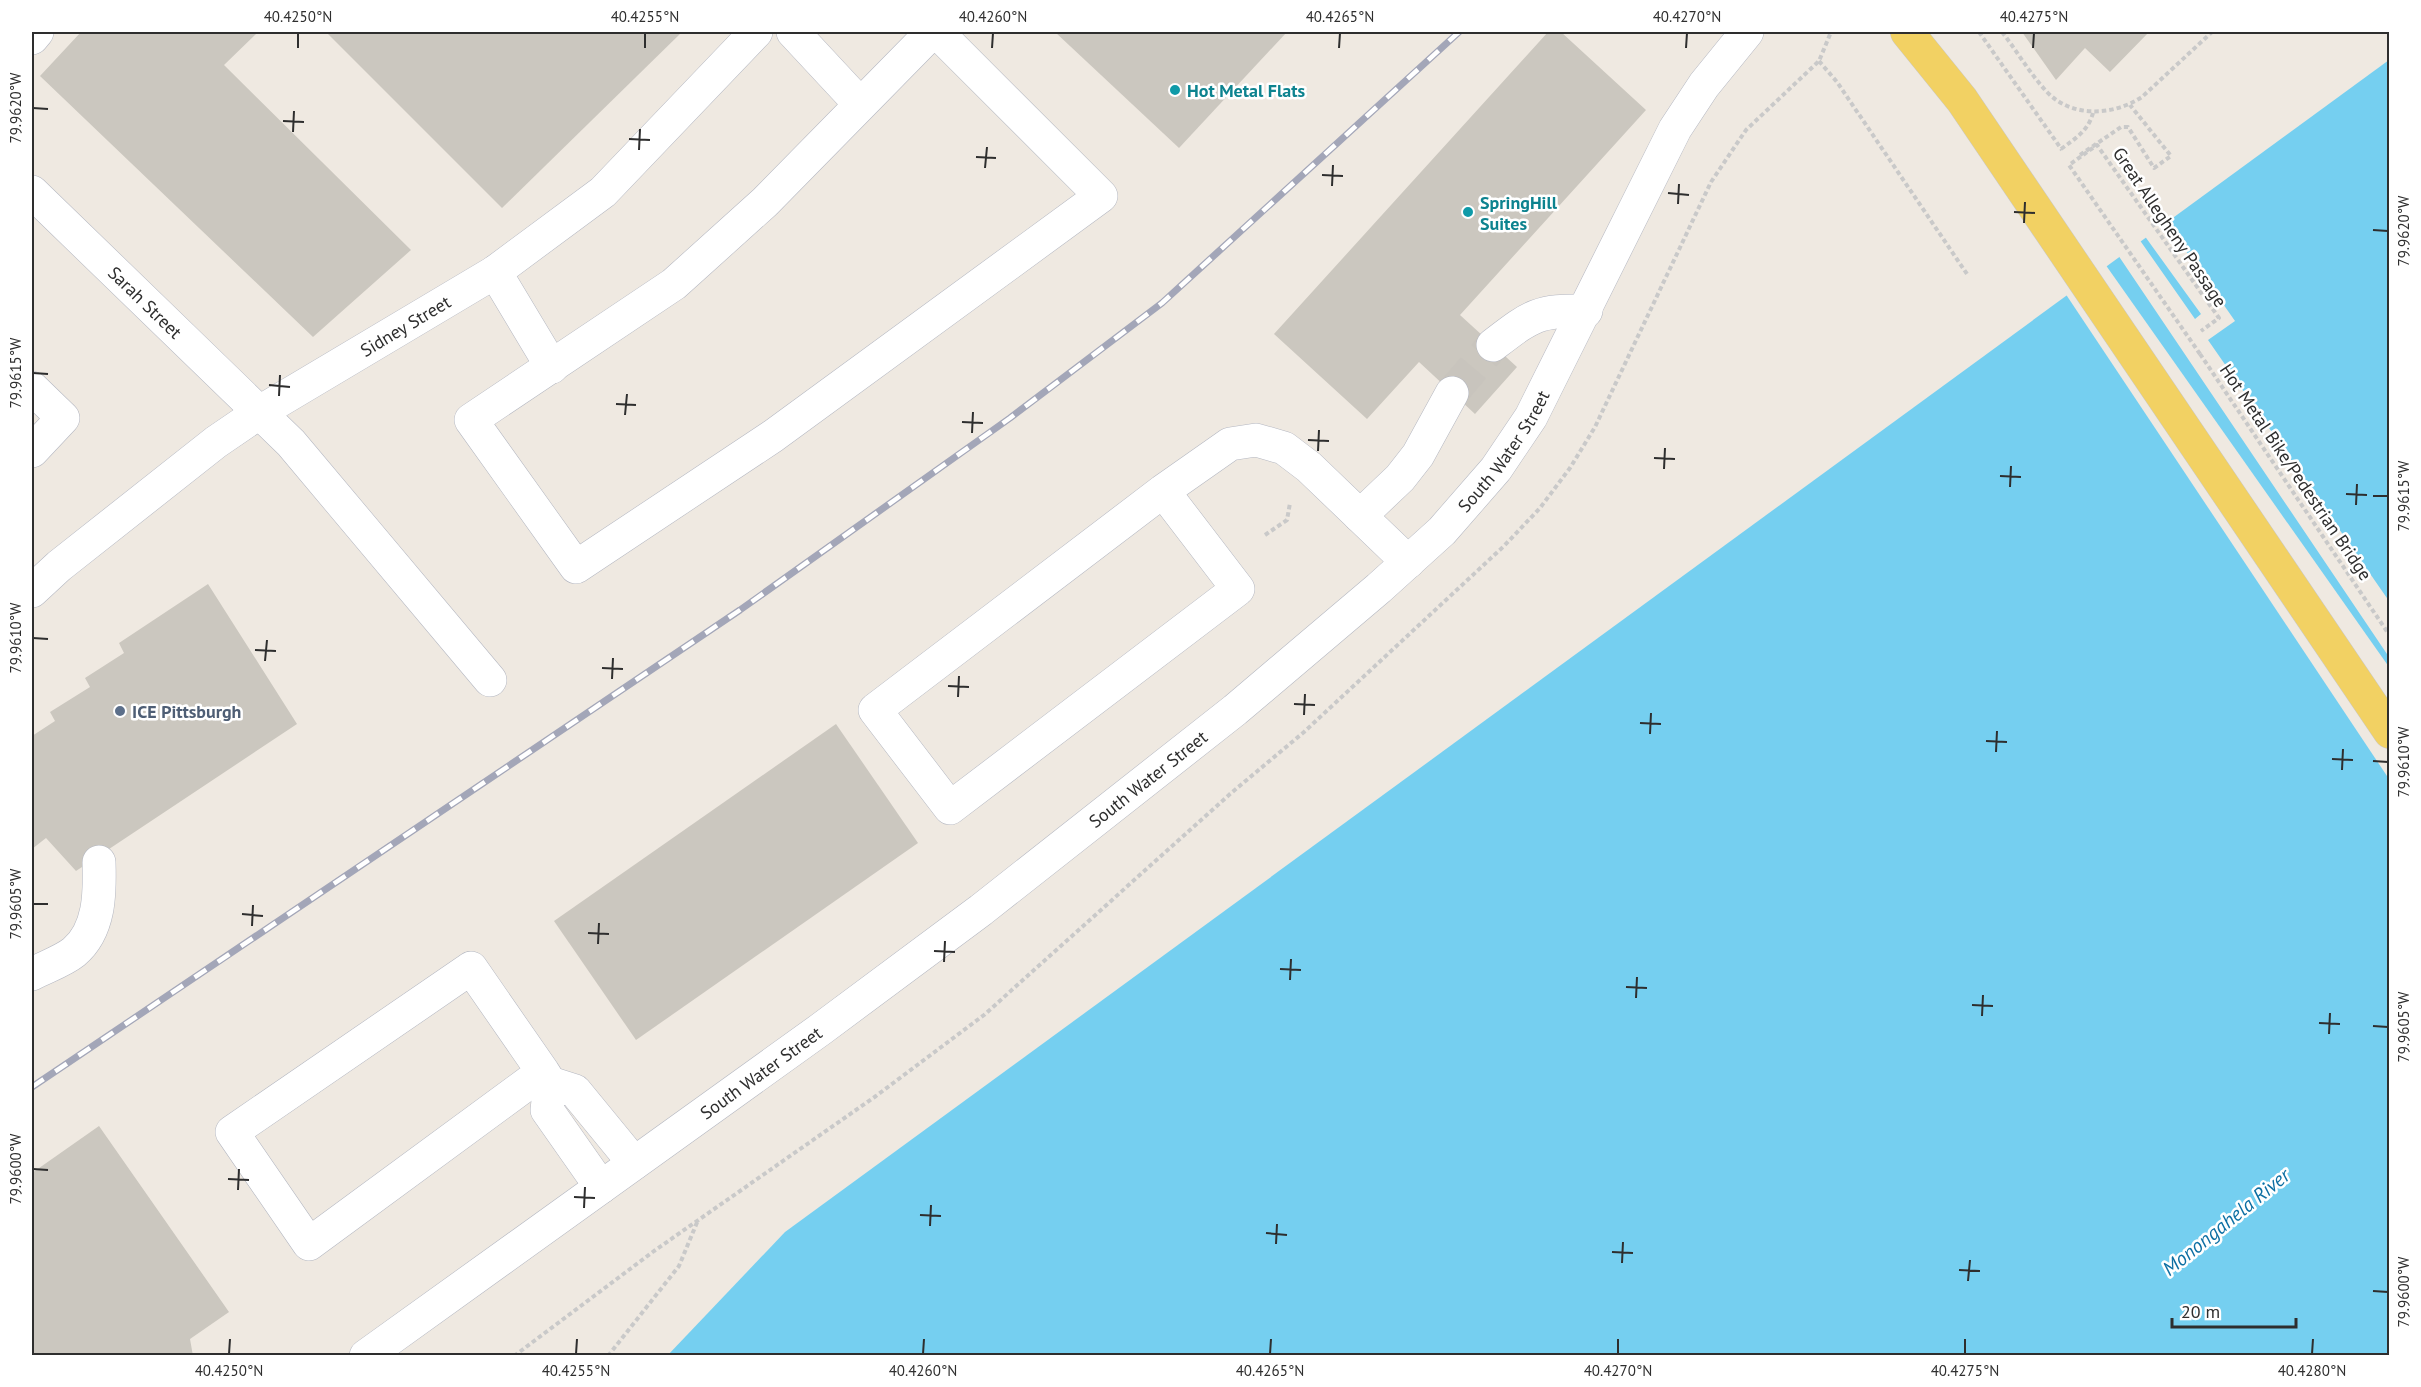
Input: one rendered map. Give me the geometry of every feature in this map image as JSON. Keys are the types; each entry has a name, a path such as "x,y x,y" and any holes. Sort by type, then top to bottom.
{"main road":[{"path":"1907,32 1962,100 2390,732"}],"street":[{"path":"32,38 38,32"},
{"name":"Sidney Street","path":"32,591 59,566 216,442 260,412 495,272 603,192 756,32"},
{"path":"793,32 860,104"},
{"path":"934,32 1101,196 773,436 576,567 471,420 674,284 765,202 934,32"},
{"name":"South Water Street","path":"366,1356 929,950 1066,845 1235,710 1442,531 1496,469 1531,417 1675,129 1704,85 1747,32"},
{"name":"Sarah Street","path":"32,192 320,473 490,680"},
{"path":"495,272 552,367"},
{"path":"1493,345 1531,316 1559,310 1586,311"},
{"path":"32,388 63,418 32,451"},
{"path":"1360,516 1400,478 1418,455 1452,393"},
{"path":"1163,491 1238,590 950,808 875,710 1163,491 1230,444 1256,440 1284,448 1408,562"},
{"path":"32,974 75,951 94,922 100,893 99,862"},
{"path":"547,1078 309,1244 232,1132 471,968 547,1078 575,1091 634,1163"},
{"path":"547,1078 547,1110 601,1187"}],"path":[{"path":"1831,32 1819,61 1837,82 1967,274"},
{"path":"1979,32 2061,150 2090,124 2093,113"},
{"path":"2002,32 2048,92 2062,103 2093,113 2130,105 2142,97 2212,32"},
{"path":"2080,155 2121,127 2127,127 2154,168 2171,156 2130,105"},
{"name":"Great Allegheny Passage","path":"2200,354 2069,165 2097,145 2219,318 2201,331"},
{"name":"Hot Metal Bike/Pedestrian Bridge","path":"2200,354 2390,636"},
{"path":"1265,535 1287,520 1292,494"},
{"path":"608,1356 679,1266 699,1220"}],"water":[{"name":"Monongahela River","path":"2389,60 2389,1355 667,1356 785,1232"}],"pier":[{"path":"2165,221 2235,321 2208,340 2389,601 2389,657 2118,255 2139,239 2195,319 2201,314 2144,235"},
{"path":"2105,264 2389,667 2389,779 2065,293"}],"building":[{"path":"81,32 258,32 224,65 411,250 313,337 40,76"},
{"path":"326,32 682,32 502,208"},
{"name":"Hot Metal Flats","path":"1055,32 1287,32 1179,148"},
{"name":"SpringHill Suites","path":"1548,32 1561,32 1646,110 1460,315 1517,367 1475,414 1419,362 1367,419 1274,334"},
{"path":"2022,32 2149,32 2110,72 2085,48 2056,80"},
{"path":"208,584 297,724 76,871 46,838 32,849 32,736 55,721 50,712 90,687 85,678 124,653 119,643"},
{"path":"836,724 918,843 636,1040 554,921"},
{"path":"99,1126 229,1312 190,1339 193,1356 32,1356 32,1173"}],"tunnel":[{"path":"1452,393 1493,345"}],"railway":[{"path":"32,1087 740,610 1010,418 1162,303 1459,32"}],"place":[{"name":"Hot Metal Flats","path":"1175,90"},
{"name":"SpringHill Suites","path":"1468,212"},
{"name":"ICE Pittsburgh","path":"120,711"}]}
